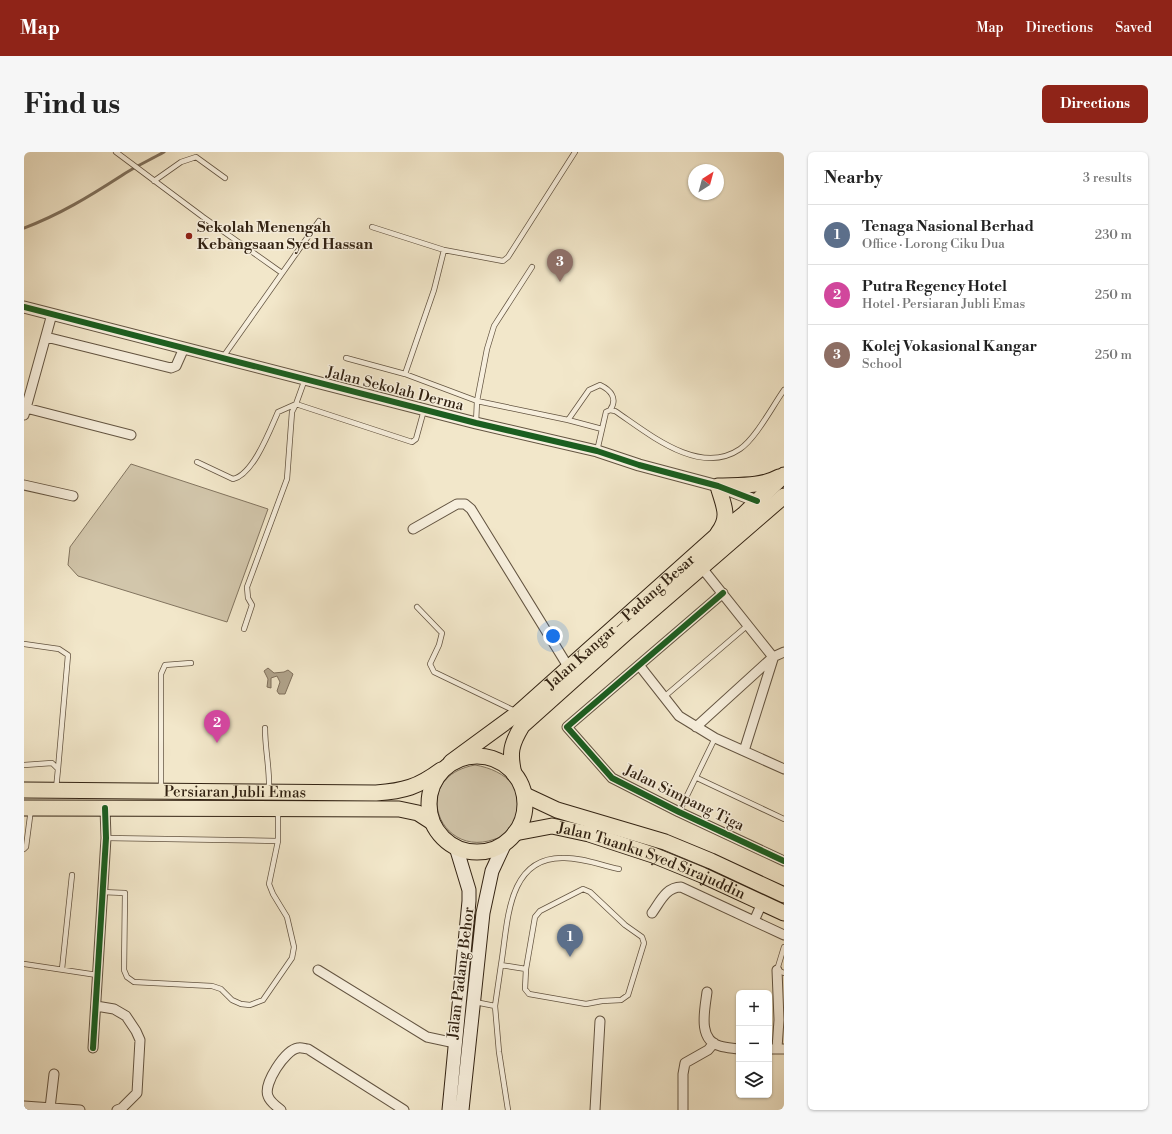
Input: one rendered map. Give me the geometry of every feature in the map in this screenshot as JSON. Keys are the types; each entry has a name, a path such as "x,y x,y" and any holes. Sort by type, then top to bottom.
{"main road":[{"path":"716,536 724,525 726,514 718,486 764,483 784,475"},
{"name":"Jalan Kangar – Padang Besar","path":"446,766 518,713 716,536 758,501 784,475"},
{"path":"749,527 758,507 758,501 784,496"},
{"name":"Jalan Kangar – Padang Besar","path":"514,774 510,758 514,739 522,726 627,632 784,496"},
{"path":"475,755 488,756 500,761 514,774 519,780 525,795 524,815 510,838 493,849 481,852 468,851 456,847 439,834 429,813 429,795 435,778 446,766 462,757 475,755"},
{"name":"Persiaran Jubli Emas","path":"24,790 393,792 418,785 446,766"},
{"path":"161,791 161,808"},
{"name":"Jalan Tuanku Syed Sirajuddin","path":"525,795 557,810 665,842 711,861 784,895"},
{"name":"Persiaran Jubli Emas","path":"28,808 399,809 418,813 432,822"},
{"name":"Jalan Tuanku Syed Sirajuddin","path":"510,838 552,826 589,834 653,855 702,875 784,913"},
{"name":"Jalan Padang Behor","path":"462,1110 483,913 492,871 510,838"},
{"name":"Jalan Padang Behor","path":"449,1110 469,901 469,890 456,847"}],"street":[{"name":"Jalan Sekolah Derma","path":"24,307 424,410 598,451 639,465 718,486 758,501"},
{"path":"52,314 25,411 131,435"},
{"path":"46,337 171,368 176,366 184,348"},
{"path":"24,485 73,496"},
{"path":"413,529 457,504 465,504 471,509 569,668"},
{"path":"702,568 773,657"},
{"path":"723,593 639,665 663,698 679,716 715,738 784,768"},
{"path":"696,727 773,657 784,652"},
{"path":"744,751 773,657"},
{"name":"Jalan Simpang Tiga","path":"639,665 567,727 612,778 678,812 784,861"},
{"path":"92,1048 106,838 105,808"},
{"path":"652,913 667,892 673,887 681,887 784,935"},
{"path":"754,920 762,903"},
{"path":"318,970 427,1037 455,1043"},
{"path":"777,1048 780,972"},
{"path":"707,992 703,1027 712,1041 718,1046 736,1049"},
{"path":"96,1006 114,1009 126,1016 140,1040 137,1093 131,1100 117,1110"},
{"path":"594,1110 600,1021"},
{"path":"683,1110 683,1074 685,1063 708,1050 712,1041"},
{"path":"280,1110 274,1105 268,1095 267,1087 279,1064 287,1054 298,1048 308,1049 404,1110"},
{"path":"50,1108 54,1074"},
{"path":"24,1106 80,1110"}],"lane":[{"path":"116,152 131,162 154,182 282,273"},
{"path":"372,227 444,250 503,261 508,257 575,152"},
{"path":"154,182 181,162 196,156 225,178"},
{"path":"222,358 319,221"},
{"path":"405,374 434,290 444,250"},
{"path":"476,423 477,401 487,349 494,326 532,267"},
{"path":"346,358 405,374 477,401 568,420 602,429"},
{"path":"244,629 252,605 248,598 247,587 287,479 292,412 305,379"},
{"path":"568,420 589,390 594,386 600,385 608,389 614,396 614,405 606,412 598,451"},
{"path":"610,410 615,411 675,450 696,456 721,457 741,448 759,426 784,390"},
{"path":"197,462 233,479 239,478 248,470 266,442 278,412 296,404 412,442 416,439 424,410"},
{"path":"417,607 442,633 439,645 430,664 434,672 518,713"},
{"path":"663,698 748,625"},
{"path":"24,644 59,649 68,655 55,790"},
{"path":"161,791 161,674 165,665 191,663"},
{"path":"266,728 265,748 270,767 269,792"},
{"path":"678,812 697,778 715,738"},
{"path":"24,765 52,763 58,769"},
{"path":"697,778 784,819"},
{"path":"24,848 26,847 28,808"},
{"path":"102,892 125,893 124,970 127,977 134,982 212,986 221,989 232,1000 241,1004 250,1005 264,1000 292,958 294,947 287,917 273,894 269,884 270,871 274,864 278,841 278,808"},
{"path":"106,838 278,841"},
{"path":"508,1110 499,1052 495,1006 511,902 521,878 537,863 562,858 576,859 619,869"},
{"path":"62,969 72,875"},
{"path":"583,889 590,892 625,925 642,937 644,943 628,996 621,1000 586,1004 530,994 525,990 526,969 535,917 540,911 583,889"},
{"path":"780,972 784,947"},
{"path":"24,964 97,975"},
{"path":"501,965 526,969"},
{"path":"473,1002 495,1006"}],"shaded area":[{"path":"131,464 268,509 227,622 78,576 68,565 70,547"},
{"path":"268,668 274,673 288,670 293,674 285,694 279,694 277,691 280,682 277,676 271,678 271,688 267,687 268,679 264,671"},
{"path":"475,765 497,772 506,777 513,784 518,793 520,802 519,813 514,825 508,832 495,839 475,842 459,838 446,828 439,814 437,799 442,785 454,772"}],"waterway":[{"path":"24,228 74,205 131,170 164,152"}],"cycle path":[{"path":"24,307 476,423 597,451 639,465 718,486 757,501"},
{"path":"723,593 567,727 612,778 679,812 784,861"},
{"path":"93,1048 106,838 105,808"}],"place":[{"name":"Sekolah Menengah Kebangsaan Syed Hassan","path":"189,236"},
{"name":"Kolej Vokasional Kangar","path":"560,282"},
{"name":"Putra Regency Hotel","path":"217,743"},
{"name":"Tenaga Nasional Berhad","path":"570,957"}]}
